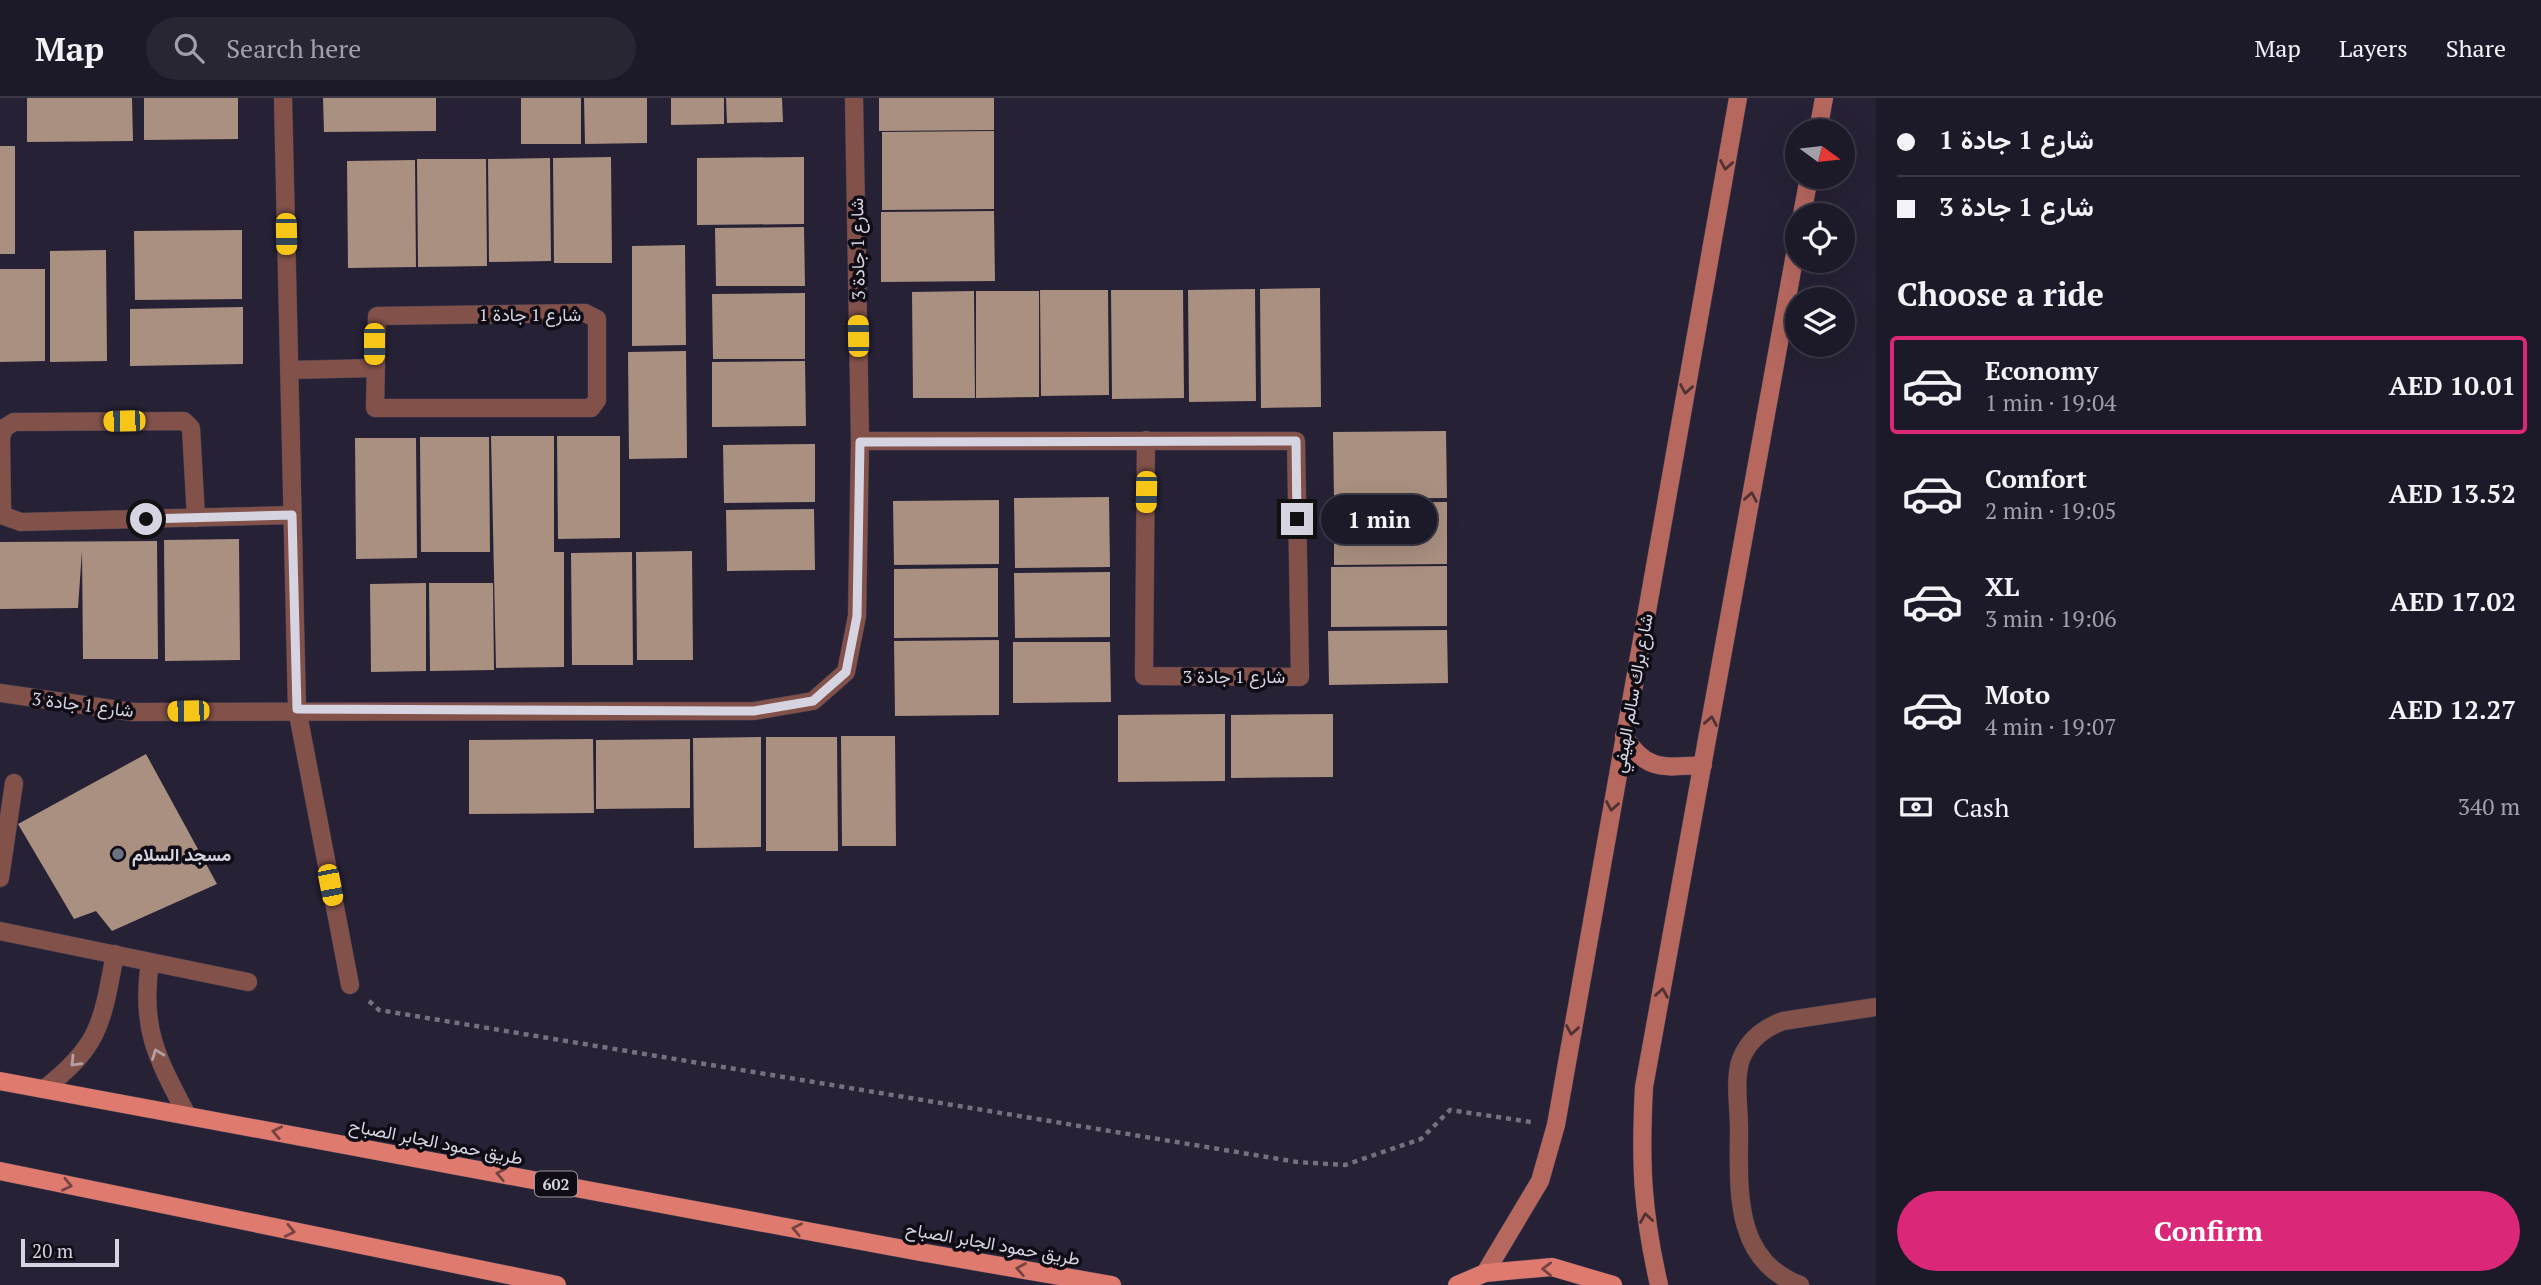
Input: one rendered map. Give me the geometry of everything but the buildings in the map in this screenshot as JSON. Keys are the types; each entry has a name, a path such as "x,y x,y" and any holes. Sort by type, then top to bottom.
{"main road":[{"name":"شارع براك سالم الهيفي","path":"1485,1273 1540,1181 1556,1125 1738,98"},
{"path":"1820,119 1824,98"},
{"path":"1659,1285 1642,1191 1640,1158 1644,1087 1792,273"},
{"path":"1624,736 1635,754 1646,762 1667,766 1703,765"},
{"name":"طريق حمود الجابر الصباح","path":"0,1081 906,1250 1112,1285"},
{"path":"0,1171 557,1285"},
{"path":"1457,1285 1485,1273 1552,1267 1613,1285"}],"street":[{"path":"284,98 297,709 350,985"},
{"name":"شارع 1 جادة 3","path":"0,693 134,712 297,709 754,711 813,701 846,672 857,616 860,442 854,98"},
{"name":"شارع 1 جادة 1","path":"585,313 597,319 597,400 588,409 377,410 374,368 377,316 585,313"},
{"path":"289,370 374,368"},
{"path":"195,518 191,428 184,421 15,422 4,428 1,438 2,508 4,516 13,521 195,518 292,515"},
{"name":"شارع 1 جادة 3","path":"860,442 1146,440 1296,441 1300,677 1144,676 1146,440"},
{"path":"0,878 14,783"},
{"path":"0,931 248,982"},
{"path":"44,1089 78,1061 96,1034 102,1020 115,954"},
{"path":"150,962 145,991 149,1032 163,1070 187,1115"},
{"path":"1800,1285 1779,1274 1764,1261 1744,1227 1740,1202 1741,1060 1756,1035 1769,1026 1783,1021 1876,1007"}],"path":[{"path":"350,985 379,1010 1297,1162 1345,1165 1421,1139 1450,1110 1556,1125"}],"place":[{"name":"مسجد السلام","path":"118,854"}],"route":[{"path":"146,519 292,515 297,709 727,711 754,711 813,701 846,672 857,616 860,442 1296,441 1297,519"}]}
